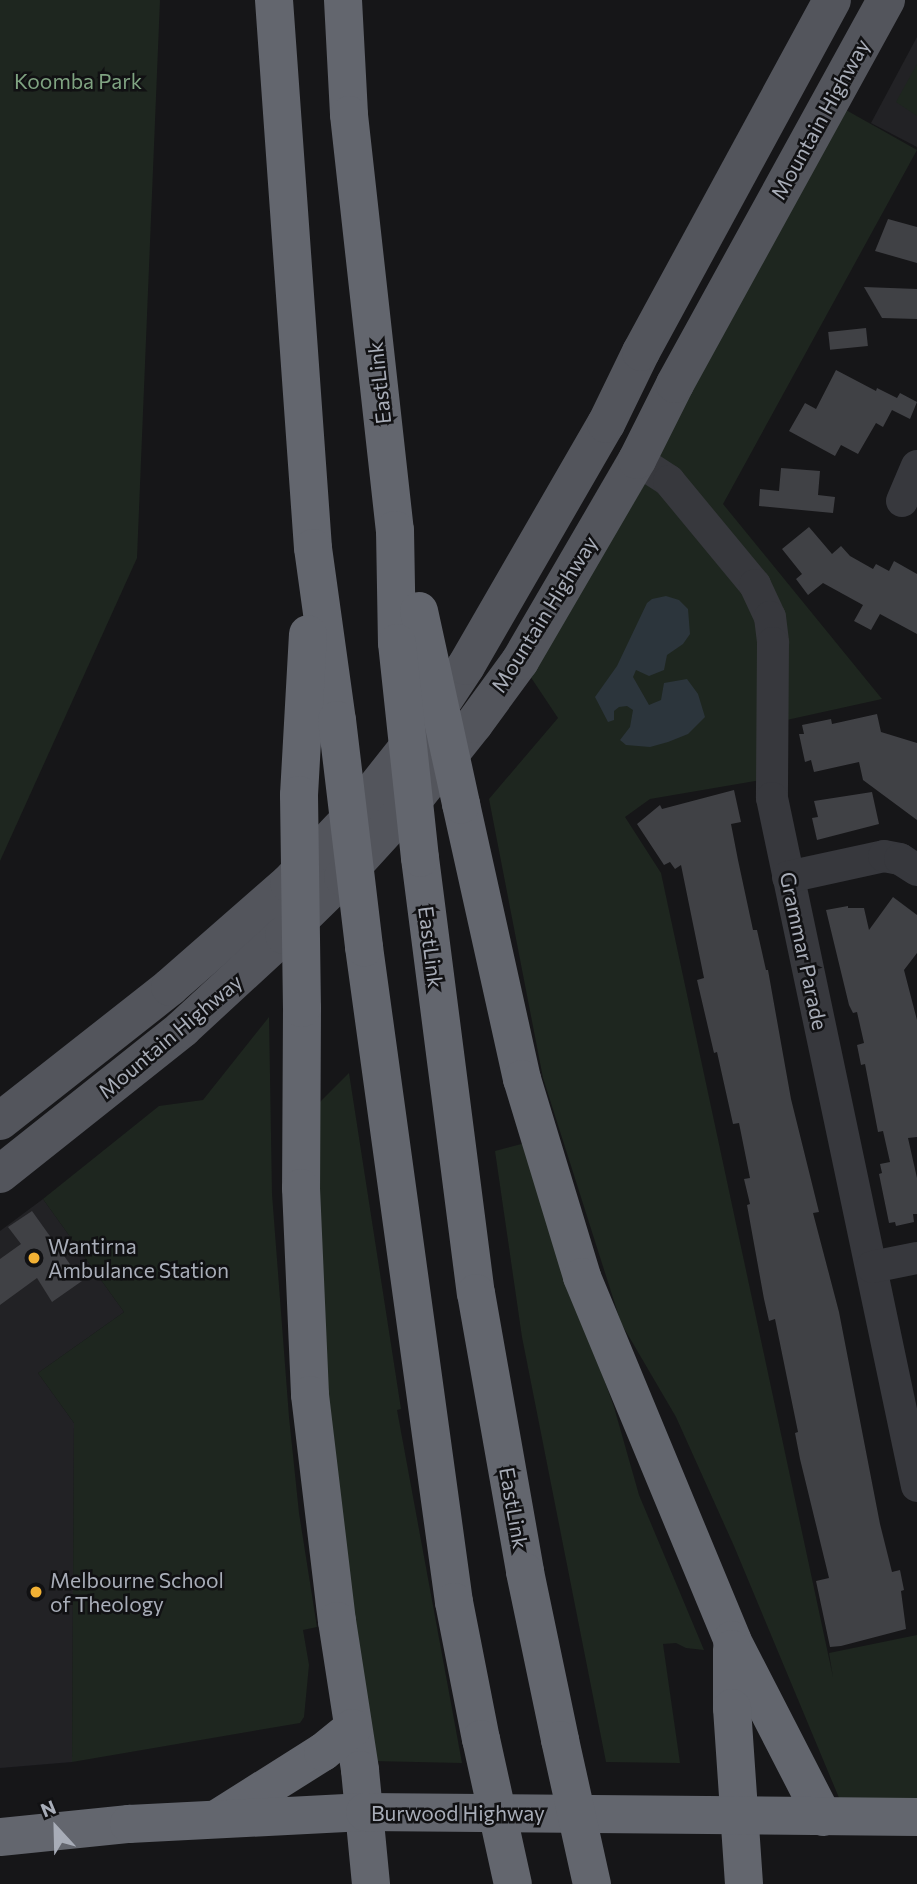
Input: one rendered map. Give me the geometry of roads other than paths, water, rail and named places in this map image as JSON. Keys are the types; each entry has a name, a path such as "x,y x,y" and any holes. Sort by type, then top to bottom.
{"highway":[{"path":"274,0 313,548 364,947 454,1602 513,1884"},
{"name":"EastLink","path":"343,0 349,115 396,530 397,643 419,858 476,1293 525,1572 592,1884"},
{"path":"396,530 419,611 522,1079 582,1277 732,1640 823,1816"},
{"path":"313,548 299,795 301,1200 310,1395 365,1812 371,1884"},
{"path":"732,1640 744,1884"},
{"path":"217,1819 323,1752 353,1728"},
{"name":"Burwood Highway","path":"0,1837 129,1824 365,1812 917,1817"}],"main road":[{"name":"Mountain Highway","path":"0,1121 219,946 289,883 358,810 435,713 466,666 606,424 641,352 832,0"},
{"name":"Mountain Highway","path":"0,1174 100,1097 232,985 343,877 415,798 520,661 637,460 675,384 886,0"},
{"path":"776,104 818,123"},
{"path":"606,424 637,460"}],"street":[{"name":"Grammar Parade","path":"637,460 669,481 763,597 770,617 774,643 772,798 917,1486"},
{"path":"902,501 917,467"},
{"path":"788,877 884,856 900,859 917,870"},
{"path":"872,1267 917,1258"}],"place":[{"name":"Wantirna Ambulance Station","path":"34,1258"},
{"name":"Melbourne School of Theology","path":"36,1592"}],"park label":[{"name":"Koomba Park","path":"78,81"}]}
